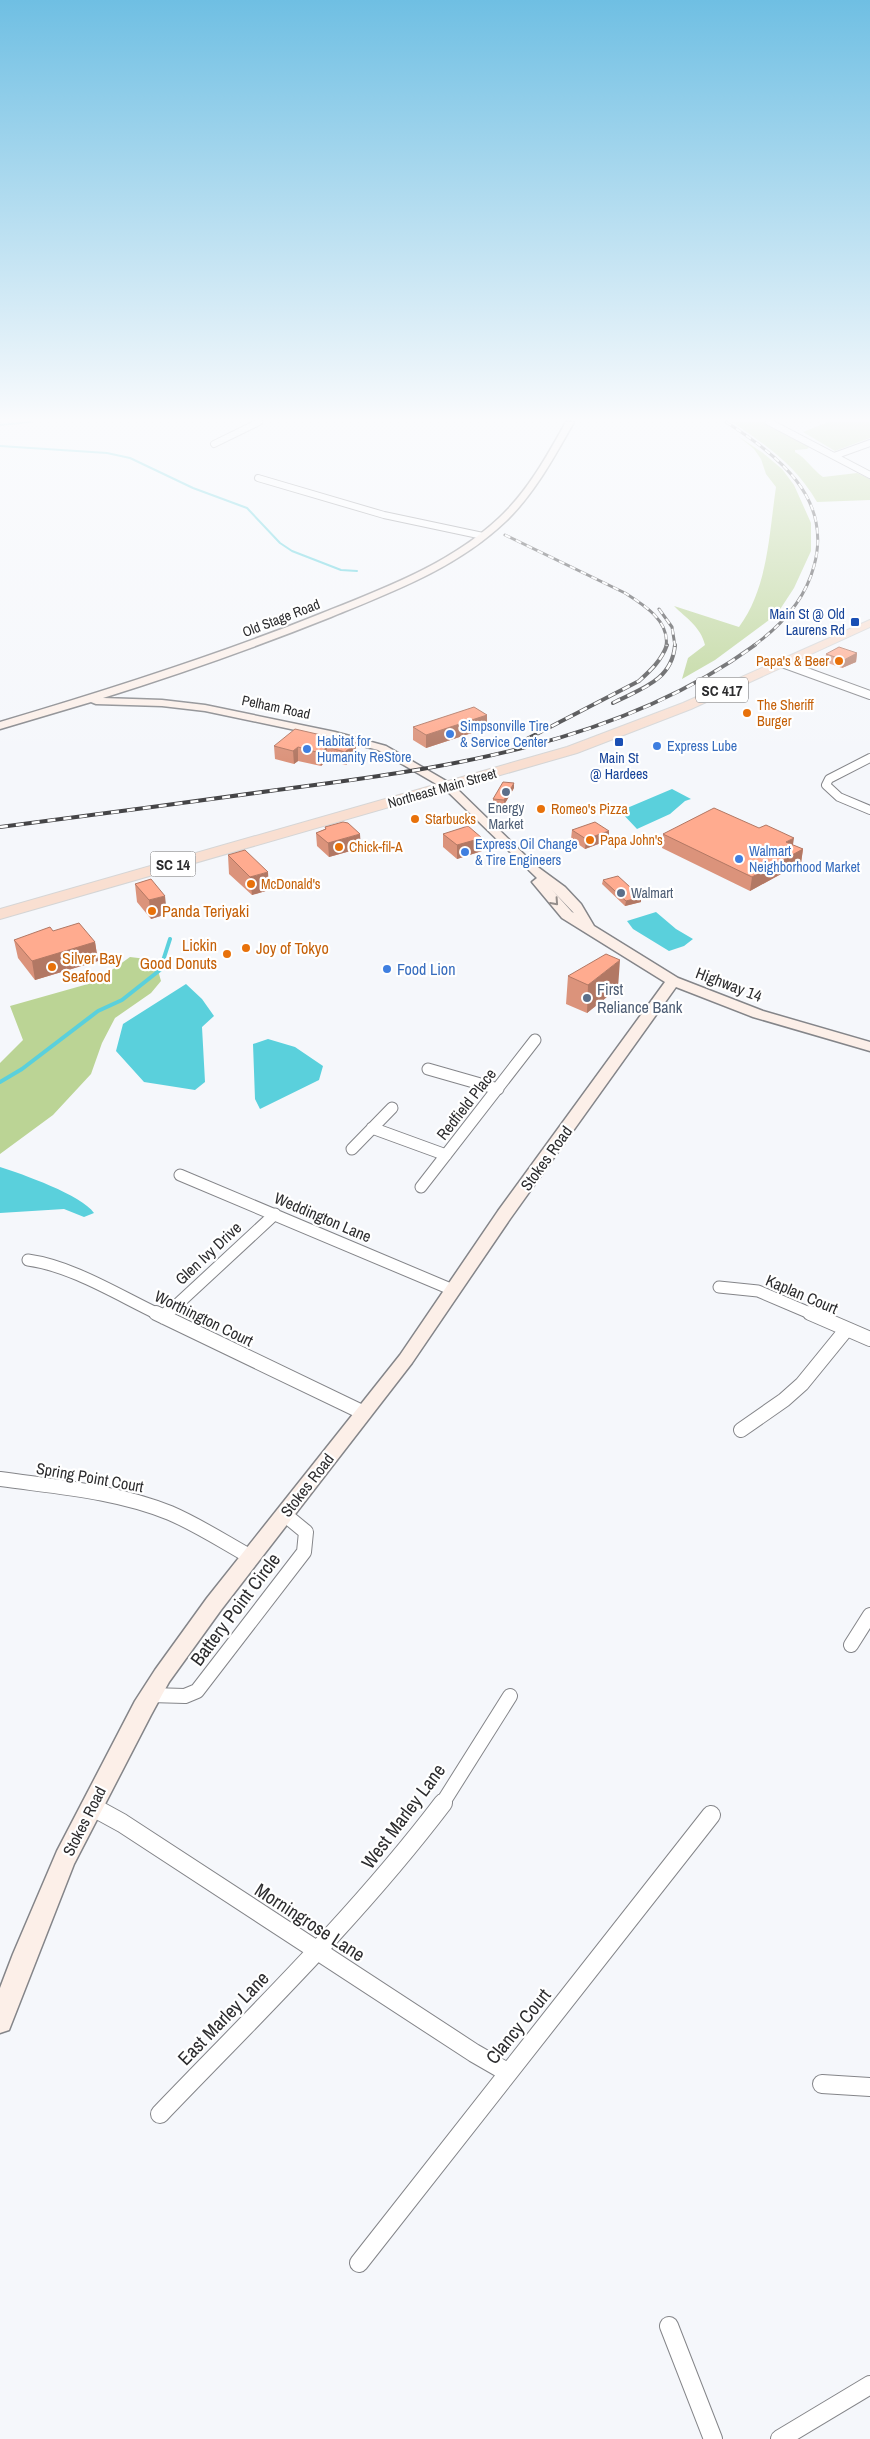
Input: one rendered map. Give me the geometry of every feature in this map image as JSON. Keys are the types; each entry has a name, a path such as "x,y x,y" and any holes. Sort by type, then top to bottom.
{"main road":[{"name":"Northeast Main Street","path":"0,914 450,787 528,764 618,734 702,700 870,623"}],"street":[{"name":"Old Stage Road","path":"0,726 242,648 346,608 421,574 483,536"},
{"path":"782,663 870,695"},
{"name":"Pelham Road","path":"84,700 196,707 335,734 382,748 450,787"},
{"path":"870,758 829,779 826,785 828,789 837,795 870,810"},
{"name":"Highway 14","path":"450,787 531,868 540,885 567,915 588,926 624,953 673,981 758,1014 870,1047"},
{"name":"Stokes Road","path":"0,2021 25,1954 65,1859 150,1695 183,1644 406,1358 673,981"},
{"name":"Redfield Place","path":"421,1187 535,1040"},
{"path":"428,1069 498,1089"},
{"path":"352,1149 392,1108"},
{"path":"372,1128 446,1155"},
{"name":"Weddington Lane","path":"180,1175 453,1290"},
{"name":"Glen Ivy Drive","path":"164,1317 275,1214"},
{"name":"Worthington Court","path":"28,1260 44,1262 62,1268 364,1413"},
{"name":"Kaplan Court","path":"719,1287 758,1291 870,1339"},
{"path":"741,1430 784,1400 802,1384 846,1330"},
{"name":"Spring Point Court","path":"0,1479 108,1495 139,1502 192,1523 251,1557"},
{"name":"Battery Point Circle","path":"150,1695 185,1696 198,1691 304,1552 306,1532 284,1514"},
{"path":"851,1645 870,1615"},
{"name":"West Marley Lane","path":"316,1950 386,1874 433,1816 510,1696"},
{"name":"Morningrose Lane","path":"91,1806 122,1824 507,2072"},
{"name":"Clancy Court","path":"359,2263 482,2108 507,2072 537,2038 712,1815"},
{"name":"East Marley Lane","path":"160,2114 316,1950"},
{"path":"822,2084 870,2087"},
{"path":"669,2326 713,2439"},
{"path":"780,2439 870,2385"}],"green space":[{"path":"770,536 811,536 811,551 794,588 777,614 715,660 682,679 688,658 705,645 697,628 674,606 739,627 749,612 762,578"},
{"path":"130,957 155,960 161,981 151,993 115,1018 102,1043 91,1074 53,1115 0,1154 0,1063 23,1040 10,1006 95,982"}],"water":[{"path":"672,789 691,799 685,801 670,814 637,829 620,811"},
{"path":"656,912 676,929 693,939 684,946 669,951 633,929 627,921"},
{"path":"186,984 202,999 214,1016 202,1027 205,1082 195,1090 144,1082 116,1051 123,1024"},
{"path":"268,1039 295,1047 323,1066 319,1080 260,1109 255,1099 253,1044"},
{"path":"0,1167 65,1192 87,1206 94,1213 84,1217 64,1209 0,1213"}],"building":[{"path":"839,647 857,653 844,660 826,654"},
{"path":"474,707 487,715 426,735 413,727"},
{"path":"295,729 356,743 345,752 327,747 320,753 298,747 293,751 274,746"},
{"path":"503,782 514,783 504,800 493,799"},
{"name":"Walmart Neighborhood Market","path":"714,808 759,828 766,825 794,838 786,842 803,849 752,877 663,834"},
{"path":"343,822 348,823 360,834 328,843 316,833 326,829 325,827"},
{"path":"595,822 609,831 586,839 572,830"},
{"path":"468,826 482,838 457,845 443,834"},
{"path":"245,850 268,872 250,877 228,855"},
{"path":"618,876 641,897 626,901 603,880"},
{"path":"151,879 165,896 149,900 135,884"},
{"path":"79,923 95,942 32,961 14,940 50,927 53,931"},
{"path":"606,954 620,960 588,985 568,976"}],"waterway":[{"path":"273,536 292,551 341,570 357,571"},
{"path":"0,1082 22,1069 98,1011 122,1000 160,970 170,939"}],"railway":[{"path":"507,536 625,593 640,603 660,621 666,637 666,646"},
{"path":"753,646 782,621 805,590 814,566 817,536"},
{"path":"659,609 672,627 675,645"},
{"path":"523,741 639,681 659,661 667,645"},
{"path":"613,703 644,688 661,675 673,657 675,645"},
{"path":"0,827 401,773 526,747 587,729 645,707 702,679 755,645"}],"place":[{"name":"Main St @ Old Laurens Rd","path":"855,622"},
{"name":"Papa's & Beer","path":"839,661"},
{"name":"The Sheriff Burger","path":"747,713"},
{"name":"Simpsonville Tire & Service Center","path":"450,734"},
{"name":"Main St @ Hardees","path":"619,742"},
{"name":"Express Lube","path":"657,746"},
{"name":"Habitat for Humanity ReStore","path":"307,749"},
{"name":"Energy Market","path":"506,792"},
{"name":"Romeo's Pizza","path":"541,809"},
{"name":"Starbucks","path":"415,819"},
{"name":"Papa John's","path":"590,840"},
{"name":"Chick-fil-A","path":"339,847"},
{"name":"Express Oil Change & Tire Engineers","path":"465,852"},
{"name":"Walmart Neighborhood Market","path":"739,859"},
{"name":"McDonald's","path":"251,884"},
{"name":"Walmart","path":"621,893"},
{"name":"Panda Teriyaki","path":"152,911"},
{"name":"Joy of Tokyo","path":"246,948"},
{"name":"Lickin Good Donuts","path":"227,954"},
{"name":"Silver Bay Seafood","path":"52,967"},
{"name":"Food Lion","path":"387,969"},
{"name":"First Reliance Bank","path":"587,998"}]}
